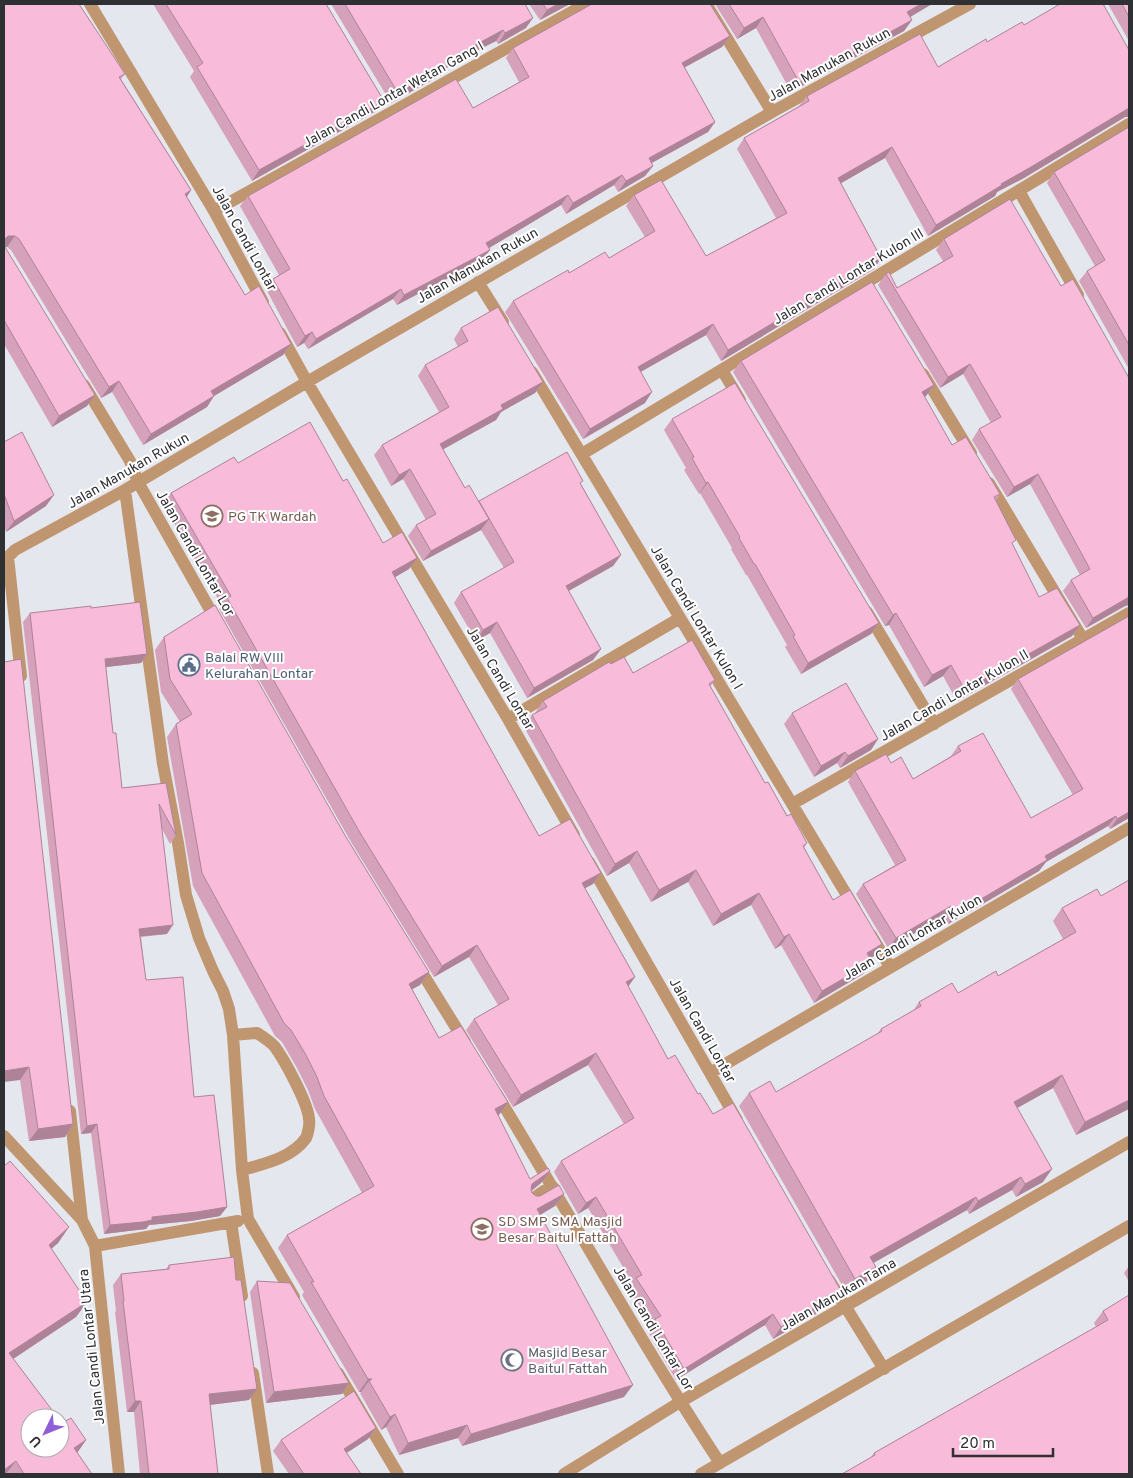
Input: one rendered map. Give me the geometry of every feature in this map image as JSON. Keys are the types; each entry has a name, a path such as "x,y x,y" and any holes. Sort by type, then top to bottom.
{"street":[{"name":"Jalan Candi Lontar","path":"90,4 214,211 307,382 508,719 744,1131"},
{"name":"Jalan Candi Lontar Wetan Gang I","path":"214,211 385,110 586,4"},
{"path":"706,4 772,112"},
{"name":"Jalan Manukan Rukun","path":"6,558 14,550 125,490 478,282 772,112 970,4"},
{"path":"528,18 536,31"},
{"name":"Jalan Candi Lontar Kulon III","path":"582,454 722,370 870,286 1019,191 1129,124"},
{"path":"1019,191 1086,309"},
{"path":"478,282 508,331"},
{"name":"Jalan Candi Lontar Kulon I","path":"528,364 890,967"},
{"path":"919,367 1083,639"},
{"path":"722,370 747,412"},
{"name":"Jalan Candi Lontar Lor","path":"75,372 130,461 138,482 221,629"},
{"path":"125,490 163,764 186,895 199,938 229,1009 233,1035 242,1170 248,1219 298,1304"},
{"path":"6,558 22,686"},
{"path":"858,597 934,724"},
{"name":"Jalan Candi Lontar Kulon II","path":"792,804 1129,613"},
{"path":"508,719 680,618"},
{"name":"Jalan Candi Lontar Kulon","path":"710,1073 1129,828"},
{"path":"410,954 472,1054"},
{"path":"233,1035 258,1033 274,1046 289,1070 304,1101 310,1120 307,1137 290,1152 274,1161 242,1170"},
{"name":"Jalan Candi Lontar Lor","path":"487,1079 680,1402 720,1463"},
{"path":"69,1101 82,1220"},
{"path":"4,1136 82,1220"},
{"name":"Jalan Manukan Tama","path":"564,1474 680,1402 1129,1142"},
{"path":"530,1201 553,1187"},
{"path":"95,1246 248,1219"},
{"name":"Jalan Candi Lontar Utara","path":"82,1220 95,1246 120,1474"},
{"path":"231,1222 244,1310"},
{"path":"701,1474 1129,1226"},
{"path":"821,1266 884,1369"},
{"path":"251,1358 268,1474"},
{"path":"333,1364 398,1474"}],"building":[{"path":"4,4 79,4 125,74 119,77 191,190 185,194 245,295 259,286 291,344 211,391 214,396 151,434 119,381 109,387 19,239 15,236 8,236 4,240"},
{"path":"166,4 326,4 384,101 259,170 197,67 203,63"},
{"path":"345,4 525,4 533,18 505,33 503,30 479,43 447,62 448,65 398,93"},
{"path":"543,4 558,4 547,10"},
{"path":"592,4 710,4 730,36 682,63 715,122 649,158 653,166 626,181 622,175 573,203 568,195 486,243 490,250 404,295 401,289 316,339 312,332 305,336 273,279 290,269 248,196 456,79 473,108 529,77 513,48"},
{"path":"729,4 921,4 907,12 912,20 799,82 763,17 744,28"},
{"path":"1060,4 1103,4 1129,50 1129,108 936,225 892,147 838,178 881,258 728,350 713,324 638,367 652,392 590,429 513,301 568,270 569,273 605,252 609,258 655,231 634,195 661,180 706,256 787,213 744,138 809,101 807,96 920,34 938,67 986,39 987,42 1022,22 1024,25"},
{"path":"1122,4 1129,4 1129,17"},
{"path":"1129,127 1129,345 1087,271 1105,260 1054,172"},
{"path":"1010,199 1061,286 1073,279 1129,378 1129,597 1093,618 1071,580 1090,569 1038,474 1014,487 979,429 1001,417 970,364 948,377 886,274 889,272 897,288 953,256 944,239"},
{"path":"4,240 5,247 95,395 59,416 4,320"},
{"path":"872,282 934,385 922,392 952,445 966,437 1000,494 994,497 1016,540 1012,543 1039,597 1057,588 1080,625 965,690 951,665 932,675 896,613 893,615 741,361"},
{"path":"498,307 543,382 501,405 503,409 440,444 465,488 469,485 489,519 431,551 416,525 436,514 410,469 399,475 382,445 449,407 425,365 468,341 461,328"},
{"path":"735,383 879,623 808,663 793,636 795,635 708,482 706,483 692,458 694,457 672,419"},
{"path":"310,422 343,481 347,479 383,543 402,532 417,558 392,572 539,836 570,819 601,873 582,883 635,977 626,982 668,1059 675,1055 698,1094 700,1093 713,1114 733,1103 840,1289 821,1300 823,1303 781,1327 773,1314 684,1369 655,1319 661,1316 636,1278 642,1275 596,1197 586,1203 561,1161 634,1118 596,1053 521,1095 474,1019 509,999 477,945 442,966 359,831 227,598 231,596 171,493 234,457 238,463"},
{"path":"22,432 54,495 14,521 4,494 4,442"},
{"path":"567,452 583,481 580,483 621,555 566,586 601,649 534,688 497,622 483,630 461,592 514,562 479,501"},
{"path":"140,602 147,654 105,659 113,733 116,733 122,788 166,783 176,835 159,804 173,925 139,929 146,980 183,977 194,1097 214,1095 227,1207 152,1217 152,1220 143,1222 110,1225 97,1124 87,1126 30,613"},
{"path":"215,605 346,837 429,972 409,984 439,1038 461,1026 508,1102 495,1109 530,1179 548,1168 550,1171 532,1184 532,1193 540,1196 559,1185 564,1194 537,1209 633,1385 471,1434 467,1425 408,1443 395,1414 390,1417 369,1381 372,1379 368,1379 311,1282 314,1282 287,1235 374,1186 324,1096 306,1055 291,1030 284,1023 202,873 176,724 192,714 170,679 164,637"},
{"path":"1129,616 1129,812 1117,819 1116,816 1045,856 1047,860 976,902 955,913 951,906 896,938 863,884 906,860 855,771 886,754 891,763 901,757 913,779 961,751 958,746 983,733 1031,818 1083,789 1018,679"},
{"path":"692,640 715,680 709,684 765,783 768,782 787,816 791,814 807,843 803,846 833,900 850,890 882,944 867,953 872,962 822,991 789,934 784,937 759,893 721,914 696,870 659,890 637,851 615,864 532,715 547,707 543,701 609,662 611,664 624,657 633,673"},
{"path":"21,659 73,1124 38,1129 29,1067 4,1071 4,662"},
{"path":"846,683 878,739 848,756 845,752 821,766 792,713"},
{"path":"1129,880 1129,1100 1085,1122 1062,1075 1014,1102 1052,1169 1025,1184 1021,1177 978,1201 976,1197 870,1257 876,1267 855,1279 749,1093 770,1081 776,1092 882,1031 881,1029 921,1006 919,1002 952,983 958,993 996,971 998,976 1076,932 1062,908 1097,889 1101,896"},
{"path":"10,1161 69,1227 49,1245 87,1302 9,1353 50,1408 20,1408 20,1458 70,1458 71,1418 86,1440 74,1448 92,1474 24,1474 16,1461 4,1470 4,1166"},
{"path":"234,1257 236,1280 241,1280 257,1389 209,1394 218,1474 149,1474 141,1401 135,1401 121,1274 169,1269 169,1265"},
{"path":"257,1281 290,1283 349,1383 274,1392"},
{"path":"1129,1295 1129,1474 842,1474 875,1455 874,1453 1108,1320 1103,1311"},
{"path":"354,1391 376,1428 344,1449 361,1474 304,1474 281,1440"}],"place":[{"name":"PG TK Wardah","path":"212,516"},
{"name":"Balai RW VIII Kelurahan Lontar","path":"189,665"},
{"name":"SD SMP SMA Masjid Besar Baitul Fattah","path":"482,1229"},
{"name":"Masjid Besar Baitul Fattah","path":"512,1360"}]}
